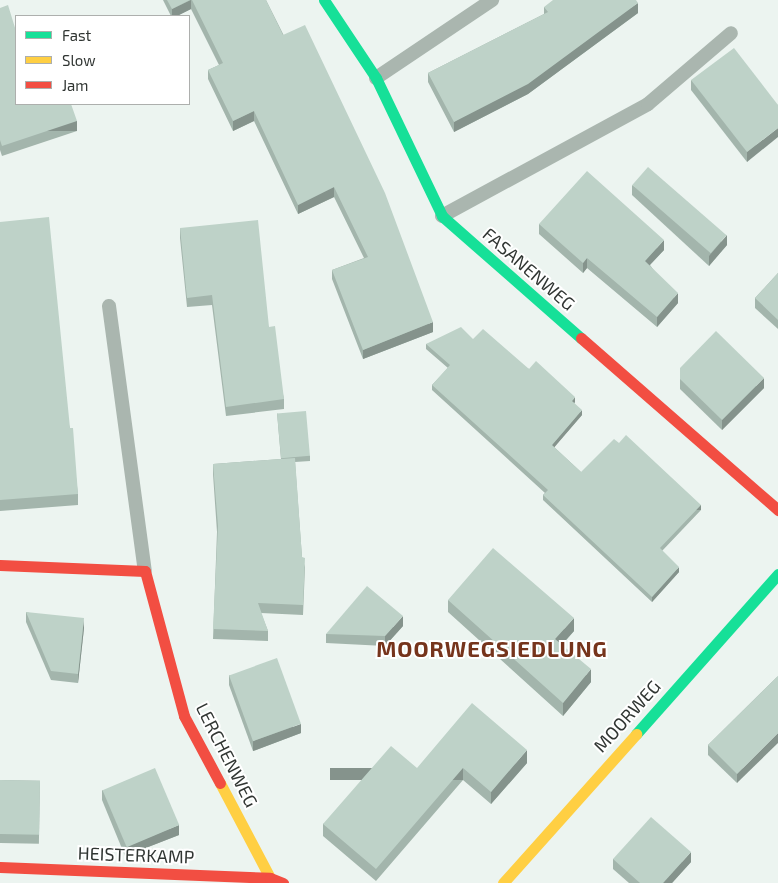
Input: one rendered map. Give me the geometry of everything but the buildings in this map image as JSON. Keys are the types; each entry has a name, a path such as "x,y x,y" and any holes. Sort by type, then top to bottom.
{"street":[{"name":"FASANENWEG","path":"324,0 376,78 442,216 778,510"},
{"path":"0,565 145,571"},
{"name":"LERCHENWEG","path":"145,571 184,716 270,878"},
{"name":"MOORWEG","path":"503,883 778,574"},
{"name":"HEISTERKAMP","path":"0,866 270,878"},
{"path":"270,878 283,883"}],"lane":[{"path":"376,78 492,0"},
{"path":"442,216 648,104 731,34"},
{"name":"LERCHENWEG","path":"109,306 145,571"}],"traffic: fast":[{"path":"324,0 376,78 442,216 581,338"},
{"path":"636,734 778,574"}],"traffic: slow":[{"path":"503,883 636,734"},
{"path":"220,783 270,878"}],"traffic: jam":[{"path":"581,338 778,510"},
{"path":"0,565 145,571 184,716 220,783"},
{"path":"0,867 270,878 283,883"}],"district":[{"name":"MOORWEGSIEDLUNG","path":"492,649"}]}
